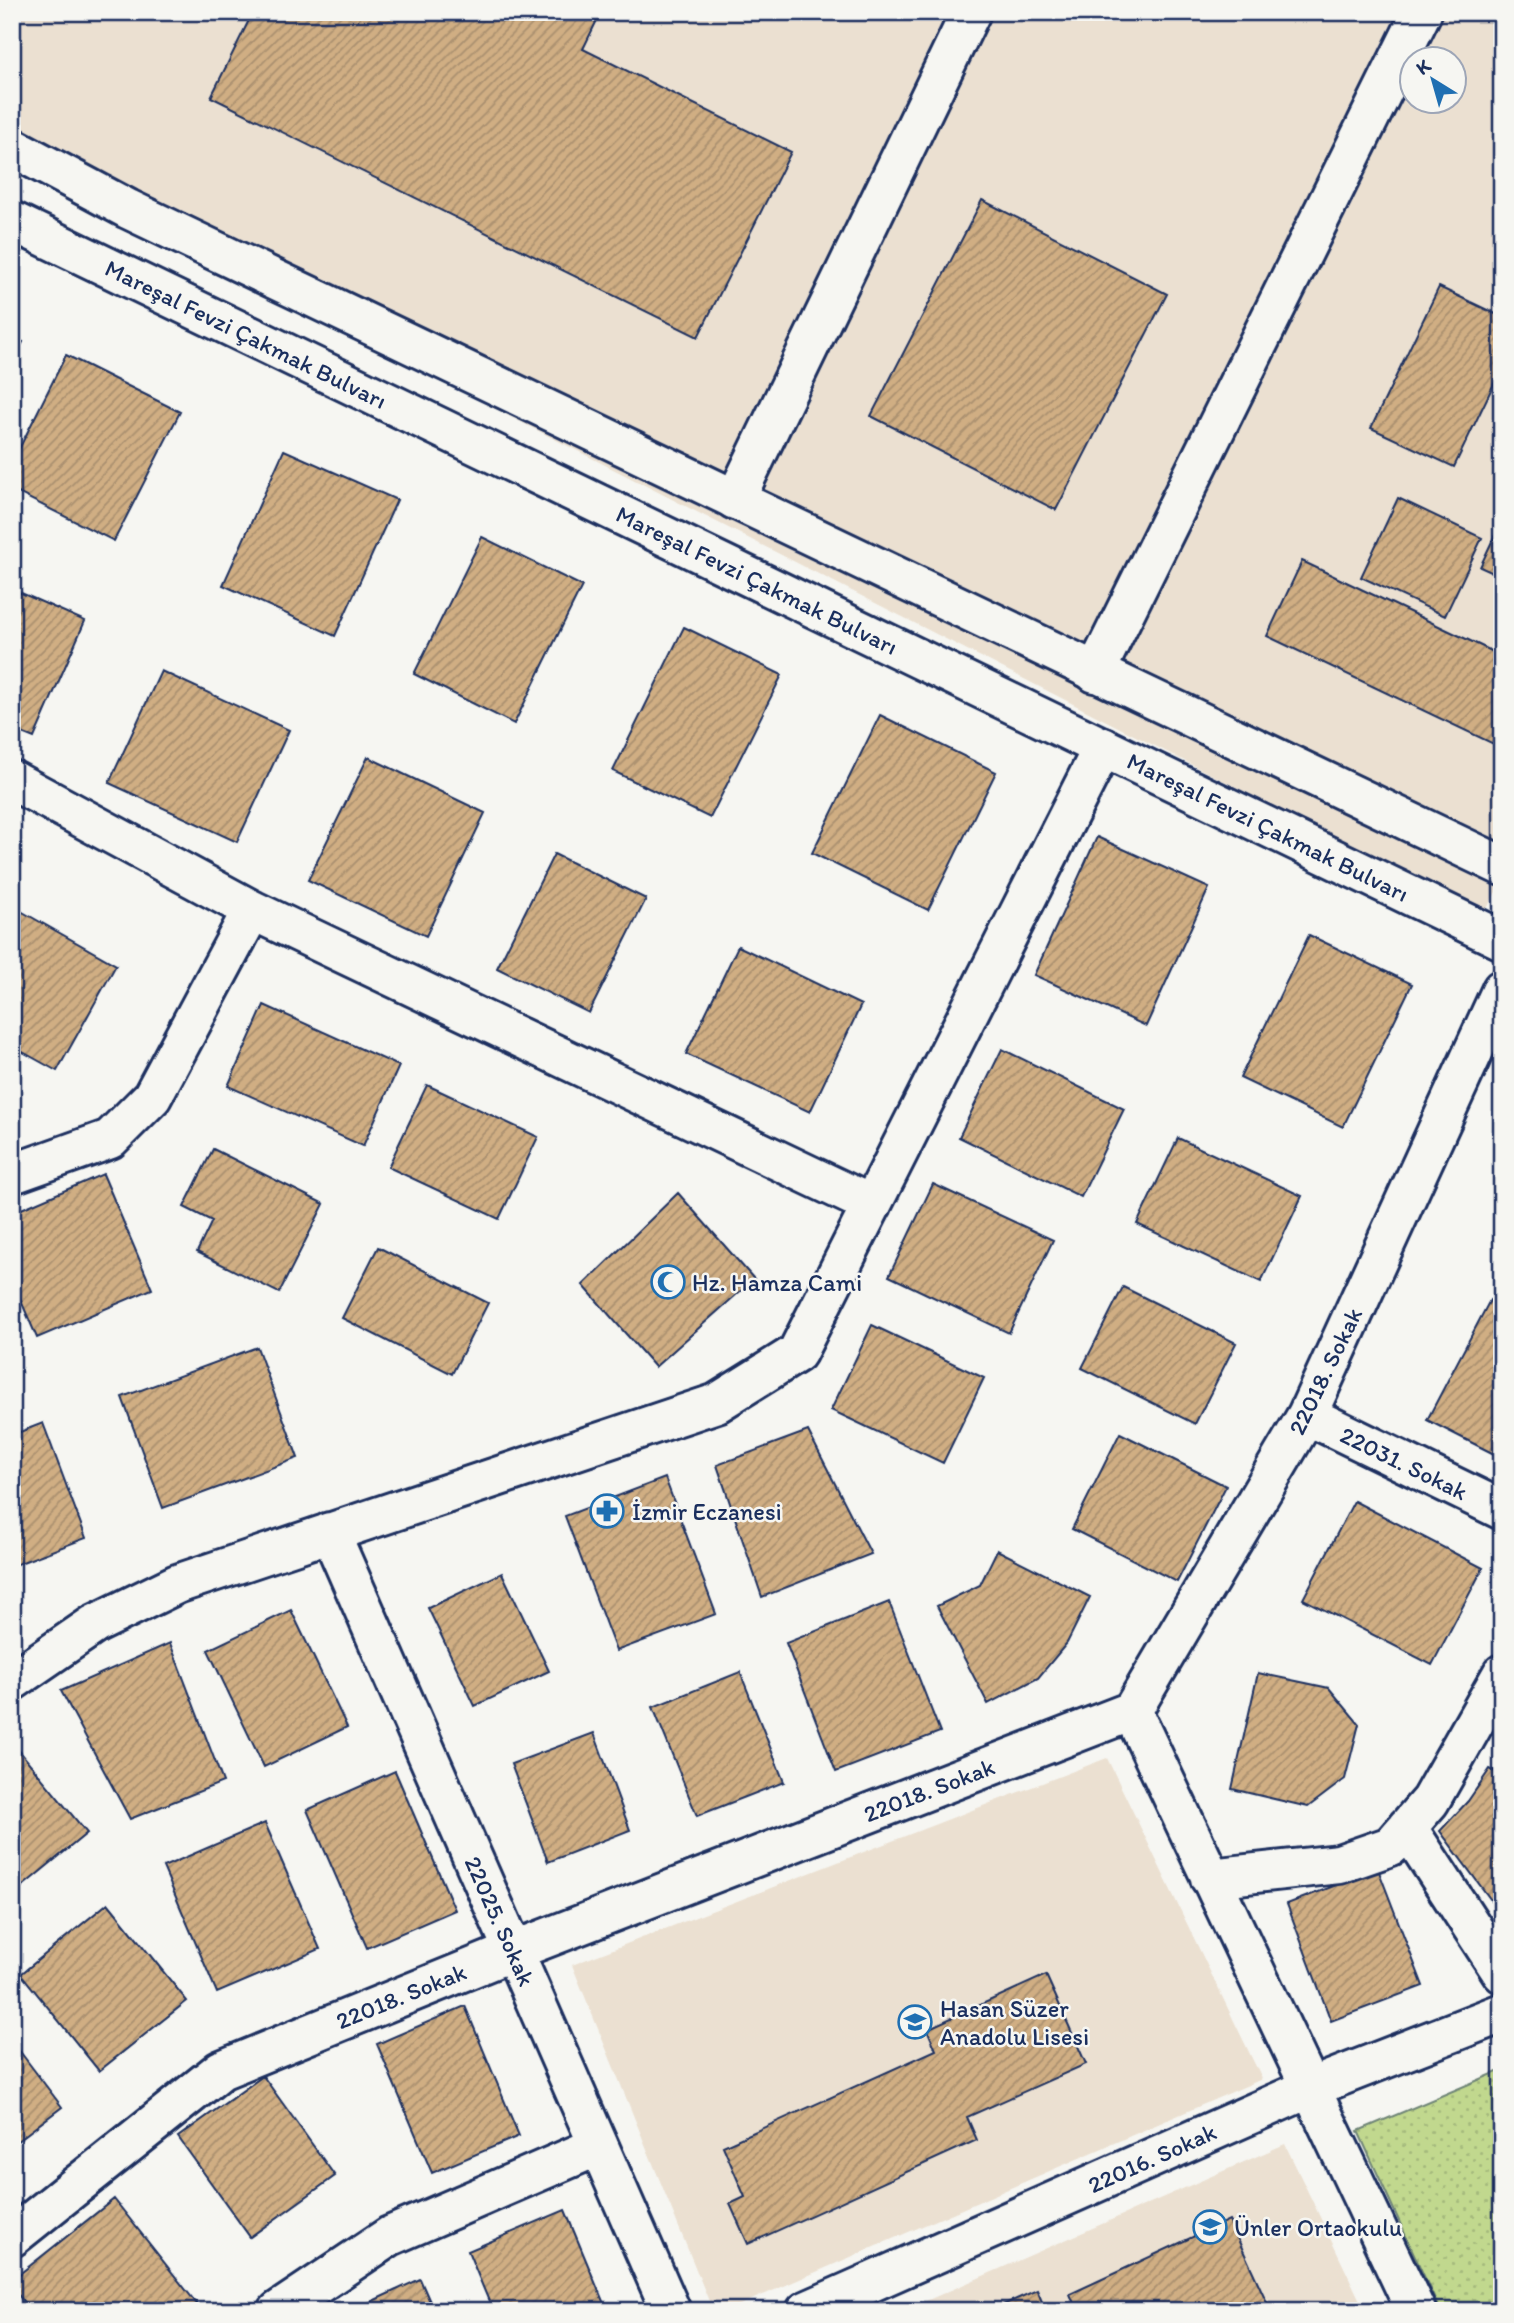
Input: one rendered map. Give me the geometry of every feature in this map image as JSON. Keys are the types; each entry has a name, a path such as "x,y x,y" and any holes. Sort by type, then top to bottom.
{"street":[{"path":"735,500 971,12"},
{"path":"1095,673 1422,12"},
{"path":"12,147 128,209 1502,866"},
{"name":"Mareşal Fevzi Çakmak Bulvarı","path":"12,221 1502,940"},
{"path":"12,1681 95,1624 177,1584 717,1403 797,1353 1103,747"},
{"path":"12,780 252,910 872,1205"},
{"path":"12,1174 110,1139 152,1097 252,910"},
{"name":"22018. Sokak","path":"12,2237 220,2070 513,1951 1132,1711 1307,1415 1502,989"},
{"name":"22031. Sokak","path":"1307,1415 1502,1510"},
{"name":"22025. Sokak","path":"330,1532 671,2311"},
{"path":"1210,1878 1339,1864 1391,1846 1430,1801 1502,1674"},
{"path":"1132,1711 1416,2311"},
{"path":"1407,1827 1502,1973"},
{"name":"22016. Sokak","path":"806,2311 1310,2088 1502,2013"},
{"path":"278,2311 390,2236 598,2146"}],"shaded area":[{"path":"12,12 1502,12 1502,881 1484,914 12,162"},
{"name":"Hasan Süzer Anadolu Lisesi","path":"1107,1758 1262,2079 726,2311 713,2311 572,1965"},
{"name":"Ünler Ortaokulu","path":"1285,2144 1365,2311 903,2311"}],"green space":[{"path":"1502,2070 1502,2311 1440,2311 1358,2131"}],"building":[{"path":"253,12 601,12 583,49 791,152 698,337 211,97"},
{"path":"982,200 1167,294 1056,510 871,416"},
{"path":"1439,287 1502,317 1502,367 1454,467 1371,428"},
{"path":"12,336 23,342 12,363"},
{"path":"66,355 180,412 114,541 12,490 12,463"},
{"path":"284,450 397,500 335,636 223,585"},
{"path":"1398,498 1482,538 1445,616 1361,577"},
{"path":"1502,520 1502,577 1480,567"},
{"path":"482,537 582,586 514,724 414,674"},
{"path":"1302,561 1502,656 1502,748 1267,636"},
{"path":"12,589 85,621 34,738 12,729"},
{"path":"684,627 782,675 710,818 613,771"},
{"path":"161,671 289,730 237,842 109,783"},
{"path":"880,715 996,772 928,910 812,853"},
{"path":"368,757 485,813 426,936 308,880"},
{"path":"1097,837 1209,888 1146,1026 1034,975"},
{"path":"554,854 646,899 589,1013 497,968"},
{"path":"12,906 116,965 57,1071 12,1046"},
{"path":"1309,935 1412,984 1343,1127 1240,1078"},
{"path":"738,946 861,1005 810,1112 686,1054"},
{"path":"264,1005 399,1066 363,1146 228,1086"},
{"path":"1002,1049 1124,1109 1081,1197 959,1137"},
{"path":"427,1085 538,1137 499,1219 388,1167"},
{"path":"1178,1138 1302,1196 1261,1282 1137,1224"},
{"path":"213,1149 324,1204 279,1293 197,1252 212,1221 184,1207"},
{"path":"103,1174 152,1289 37,1338 12,1280 12,1213"},
{"path":"933,1184 1053,1240 1009,1333 889,1276"},
{"name":"Hz. Hamza Cami","path":"678,1193 754,1279 655,1367 583,1285"},
{"path":"378,1247 488,1303 452,1374 342,1318"},
{"path":"1123,1287 1236,1343 1195,1424 1082,1368"},
{"path":"1490,1300 1502,1306 1502,1458 1427,1420"},
{"path":"872,1325 984,1378 943,1463 831,1410"},
{"path":"257,1347 298,1458 163,1508 122,1397"},
{"path":"43,1423 86,1538 12,1566 12,1435"},
{"path":"808,1431 871,1554 762,1597 717,1465"},
{"path":"1120,1433 1226,1486 1177,1582 1072,1529"},
{"path":"665,1478 716,1614 616,1651 565,1516"},
{"path":"1354,1501 1483,1568 1432,1665 1303,1599"},
{"path":"997,1550 1090,1597 1067,1643 1038,1678 988,1704 937,1606 980,1585"},
{"path":"502,1573 549,1671 475,1706 428,1608"},
{"path":"889,1602 940,1732 836,1772 786,1643"},
{"path":"291,1610 347,1727 264,1767 208,1650"},
{"path":"170,1643 223,1782 130,1819 61,1691"},
{"path":"740,1672 784,1782 697,1816 653,1707"},
{"path":"1258,1673 1329,1688 1359,1724 1345,1779 1308,1807 1232,1789"},
{"path":"594,1733 630,1830 548,1862 511,1764"},
{"path":"12,1742 87,1833 12,1895"},
{"path":"1490,1769 1502,1775 1502,1915 1440,1831 1468,1801"},
{"path":"395,1771 455,1910 367,1948 307,1810"},
{"path":"265,1823 320,1949 217,1993 163,1867"},
{"path":"1378,1869 1423,1986 1331,2021 1287,1904"},
{"path":"108,1903 187,2001 99,2071 21,1974"},
{"path":"1046,1975 1086,2064 967,2117 977,2140 748,2244 730,2204 745,2197 723,2146 936,2050 927,2029"},
{"path":"465,2006 519,2136 432,2173 377,2044"},
{"path":"12,2041 62,2107 12,2145"},
{"path":"263,2076 335,2176 250,2237 178,2137"},
{"path":"114,2199 197,2304 189,2311 31,2311 12,2287 12,2280"},
{"path":"565,2210 607,2311 493,2311 468,2251"},
{"path":"1229,2220 1271,2311 1077,2311 1070,2294"},
{"path":"420,2279 434,2311 351,2311"},
{"path":"1037,2290 1046,2311 989,2311"}],"place":[{"name":"Hz. Hamza Cami","path":"668,1282"},
{"name":"İzmir Eczanesi","path":"607,1511"},
{"name":"Hasan Süzer Anadolu Lisesi","path":"915,2022"},
{"name":"Ünler Ortaokulu","path":"1210,2227"}]}
